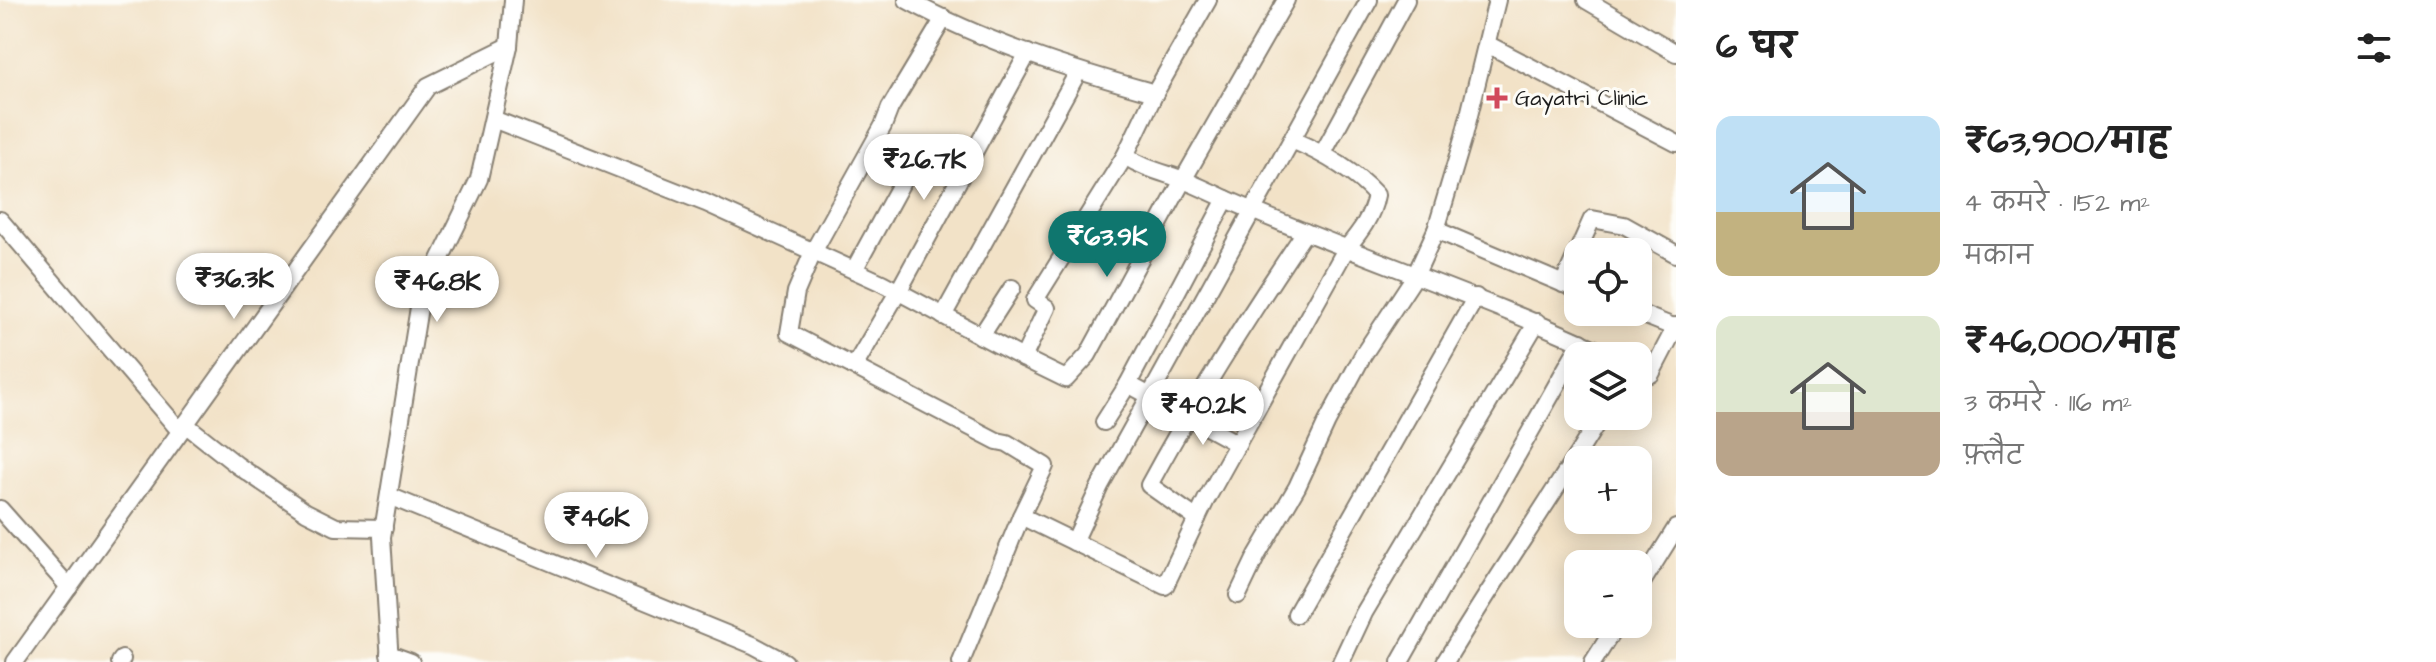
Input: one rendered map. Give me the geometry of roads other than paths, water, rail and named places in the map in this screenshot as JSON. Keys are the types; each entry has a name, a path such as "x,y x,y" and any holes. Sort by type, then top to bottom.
{"street":[{"path":"411,662 390,658 384,528 420,301 479,179 509,46 513,0"},
{"path":"907,0 1078,72 1155,93"},
{"path":"1023,358 1047,308 1035,300 1125,156 1155,93 1208,0"},
{"path":"493,119 706,203 854,270 1066,379 1088,355 1286,0"},
{"path":"1074,542 1100,486 1153,396 1369,0"},
{"path":"1323,153 1406,0"},
{"path":"1238,595 1257,555 1297,487 1341,395 1363,355 1415,276 1436,230 1464,136 1497,0"},
{"path":"1586,0 1676,53"},
{"path":"944,18 890,108 813,252 796,292 789,333 997,441 1007,443 1045,466 961,662"},
{"path":"1487,44 1676,143"},
{"path":"15,662 428,86 509,46"},
{"path":"854,367 1028,53"},
{"path":"943,316 1078,72"},
{"path":"1021,516 1165,586 1238,444 1346,249 1363,229 1373,210 1376,195 1323,153 1292,140"},
{"path":"854,270 919,151"},
{"path":"1125,156 1140,166 1183,180 1254,212 1476,297 1581,342"},
{"path":"1104,422 1128,384 1226,199"},
{"path":"1586,238 1592,219 1624,225 1647,238"},
{"path":"0,220 183,427 326,522 336,527 384,528"},
{"path":"1436,230 1564,284"},
{"path":"1197,519 1149,487 1187,415 1251,311 1305,232"},
{"path":"1652,241 1676,254"},
{"path":"981,336 1012,288"},
{"path":"1296,614 1476,297"},
{"path":"1652,318 1676,327 1652,372"},
{"path":"1341,662 1364,613 1537,322"},
{"path":"1400,662 1564,372"},
{"path":"1128,384 1238,444"},
{"path":"1445,662 1487,591 1557,489 1593,430"},
{"path":"389,496 753,645 785,662"},
{"path":"0,509 69,587"},
{"path":"1652,567 1676,528"},
{"path":"1593,662 1608,638"}],"place":[{"name":"Gayatri Clinic","path":"1497,98"}]}
